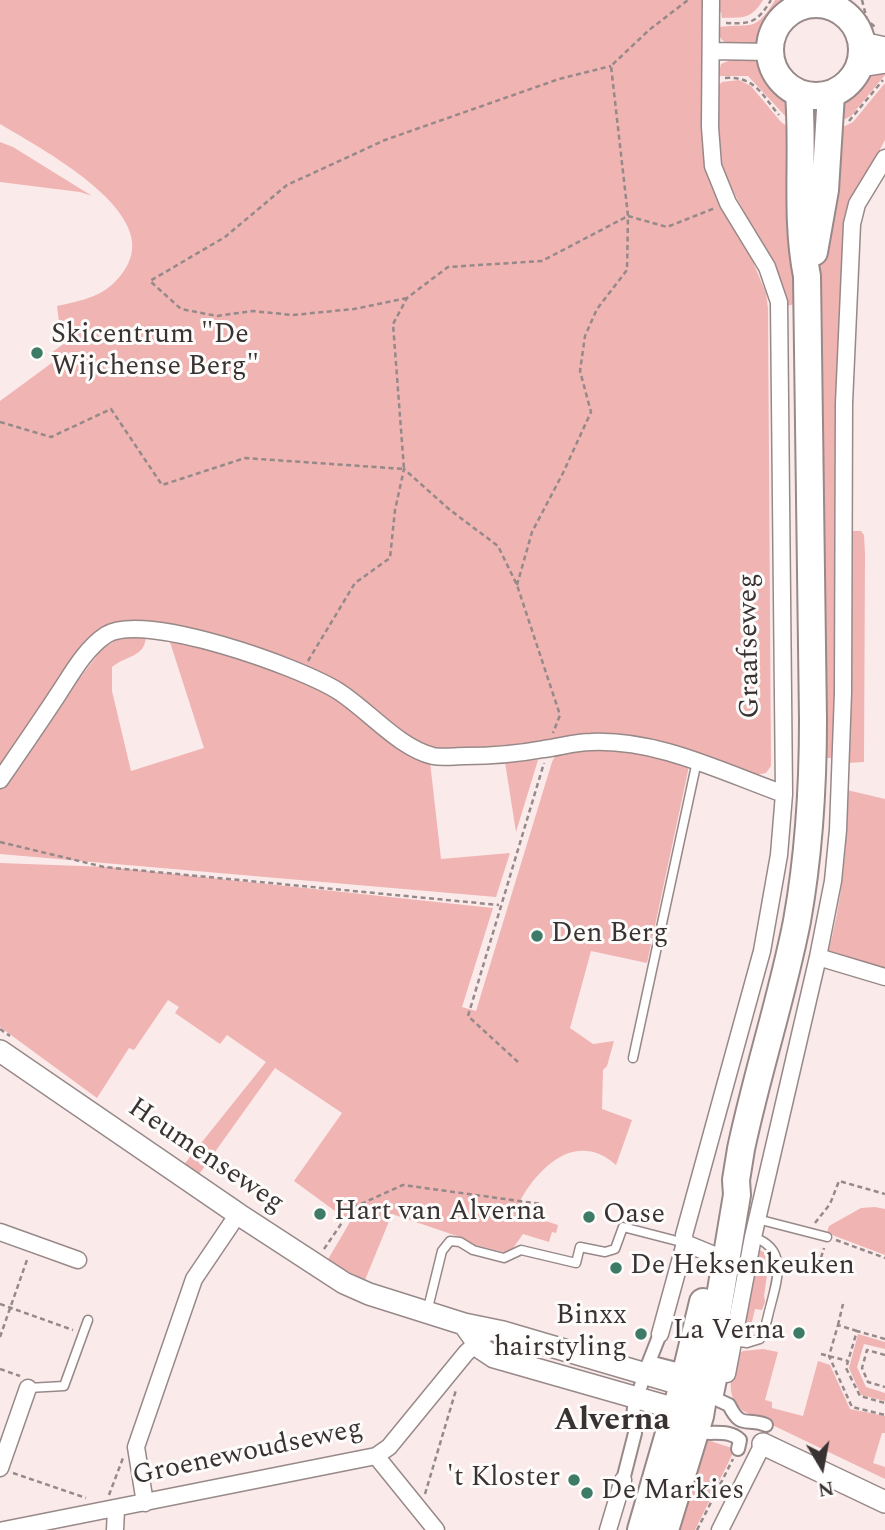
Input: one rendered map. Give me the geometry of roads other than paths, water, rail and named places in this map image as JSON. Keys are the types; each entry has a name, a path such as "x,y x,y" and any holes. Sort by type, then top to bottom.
{"main road":[{"path":"801,3 834,3 875,50 844,88 831,94 799,94 787,87 771,65 770,40 781,18 801,3"},
{"path":"665,1530 699,1395 732,1243 736,1180 750,1111 791,950 806,871 810,830 813,720 807,276 802,253 802,124 799,94"},
{"path":"807,276 814,253 825,190 831,94"},
{"path":"641,1530 699,1395"}],"street":[{"name":"Graafseweg","path":"642,1369 660,1335 685,1243 684,1235 762,951 779,855 783,794 779,302 766,267 728,203 713,166 710,127 711,0"},
{"path":"712,51 769,51"},
{"path":"685,1243 732,1243 757,1219 833,881 838,831 842,693 844,402 852,224 858,204 885,158"},
{"path":"0,780 78,664 94,645 116,631 142,628 165,631 256,656 323,681 354,701 404,742 436,757 494,756 566,744 610,741 655,748 783,794"},
{"path":"818,957 885,977"},
{"name":"Heumenseweg","path":"1,1054 315,1265 360,1291 464,1324 482,1349 494,1357 632,1403 699,1395"},
{"path":"145,1503 136,1447 194,1279 238,1214"},
{"path":"0,1232 78,1260"},
{"path":"732,1243 733,1341 699,1395 710,1435 730,1433 740,1440 738,1450"},
{"path":"478,1342 642,1369 699,1395 729,1405 735,1416 745,1423 757,1422 765,1434 885,1502"},
{"name":"Groenewoudseweg","path":"4,1530 376,1456 388,1447 478,1342"},
{"path":"608,1530 635,1433 632,1393 642,1369"},
{"path":"7,1471 28,1388"},
{"path":"730,1433 735,1416"},
{"path":"720,1530 765,1434"},
{"path":"376,1456 436,1530"},
{"path":"108,1508 115,1530"}],"lane":[{"path":"633,1058 697,761"},
{"path":"757,1219 827,1237"},
{"path":"427,1312 442,1251 450,1241 504,1258 521,1250 576,1263 580,1247 605,1252 615,1249 623,1227 685,1243"},
{"path":"732,1243 768,1243 773,1250 778,1269 777,1282 760,1339 747,1343 733,1341"},
{"path":"28,1388 64,1386 88,1320"}],"place":[{"name":"Skicentrum \"De Wijchense Berg\"","path":"37,353"},
{"name":"Den Berg","path":"537,936"},
{"name":"Hart van Alverna","path":"320,1214"},
{"name":"Oase","path":"589,1217"},
{"name":"De Heksenkeuken","path":"616,1268"},
{"name":"La Verna","path":"799,1333"},
{"name":"Binxx hairstyling","path":"641,1334"},
{"name":"'t Kloster","path":"574,1480"},
{"name":"De Markies","path":"587,1493"}],"district":[{"name":"Alverna","path":"612,1423"}]}
